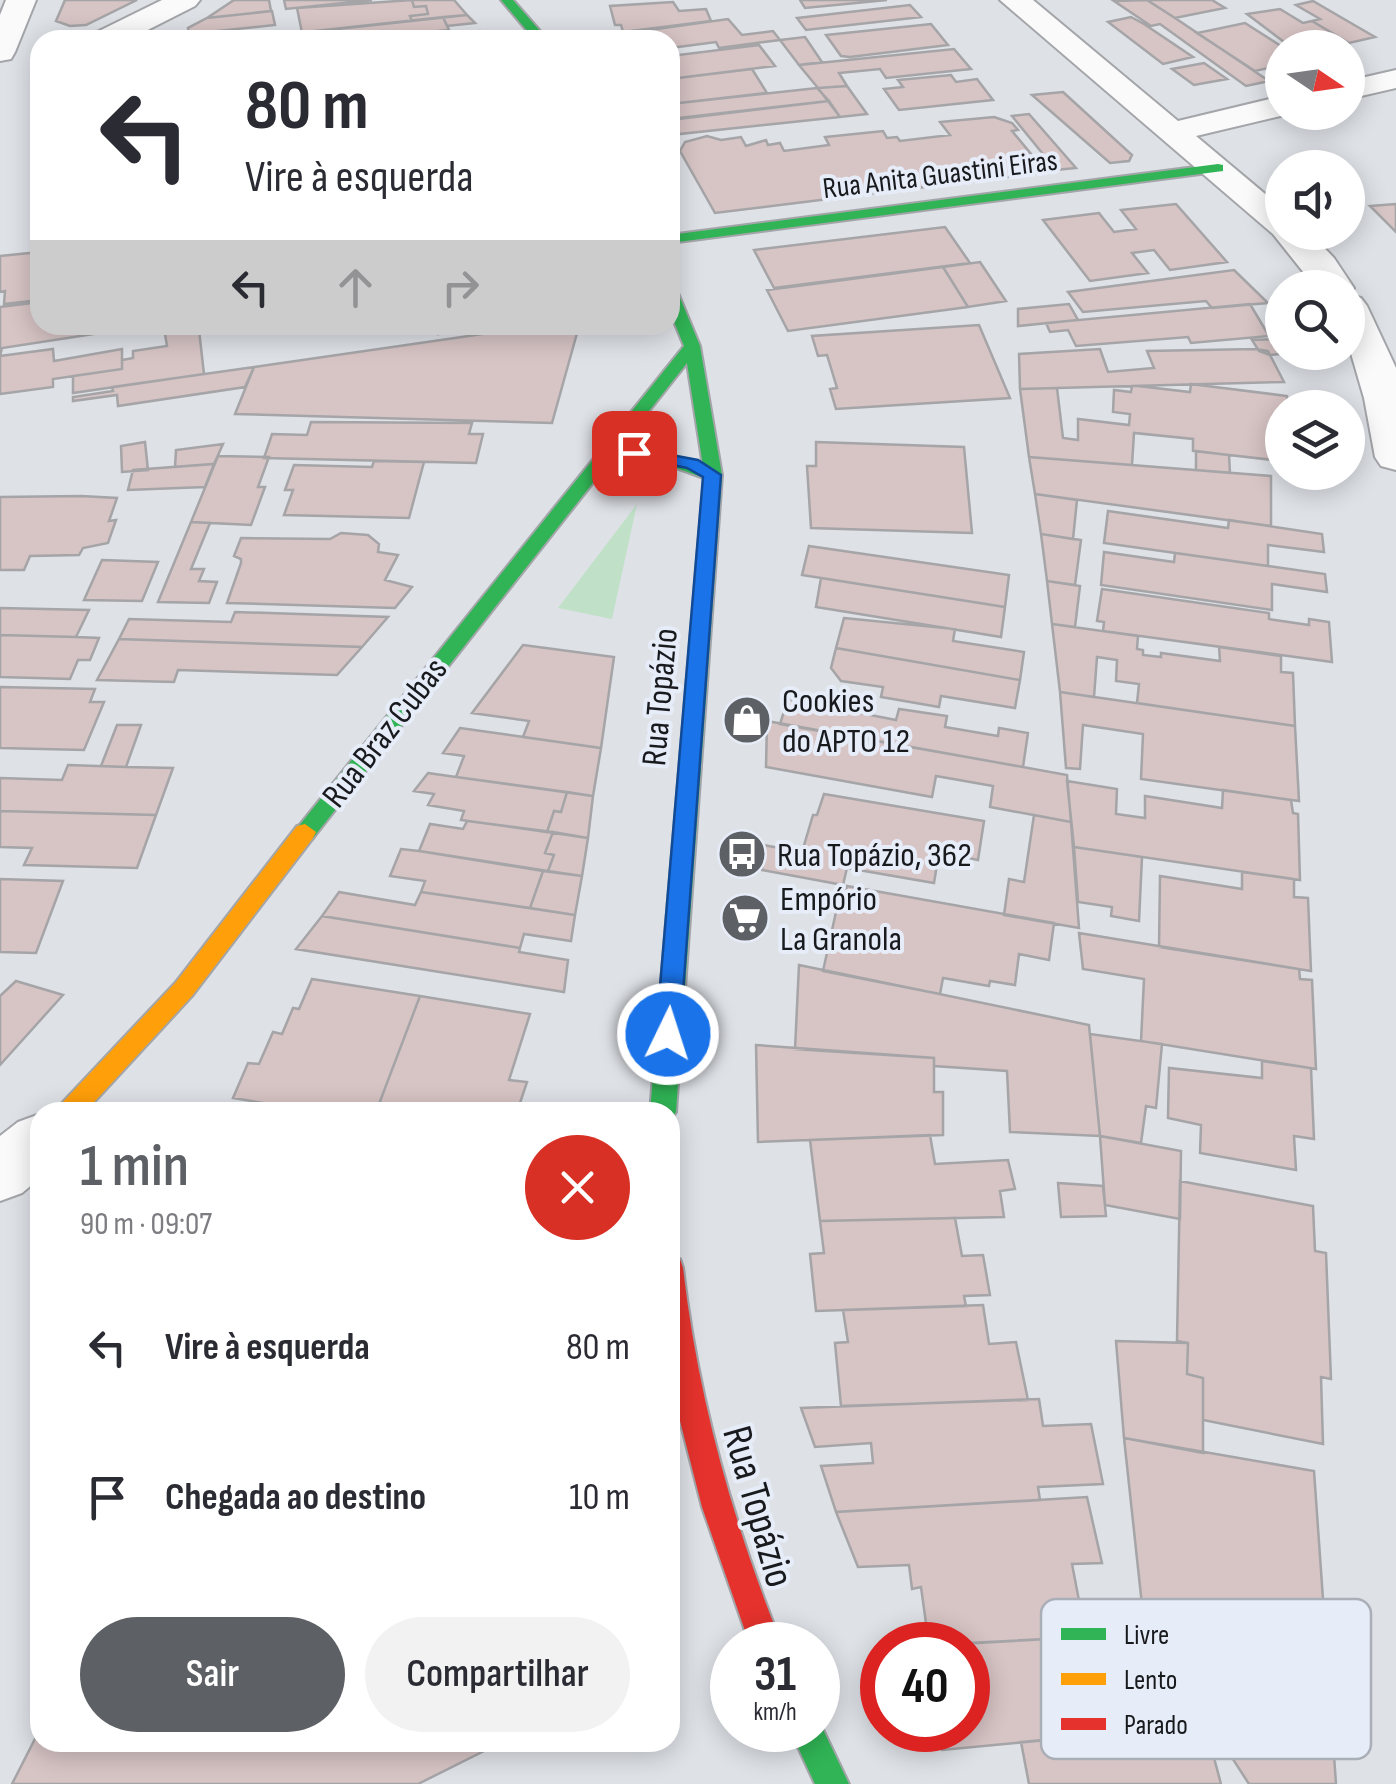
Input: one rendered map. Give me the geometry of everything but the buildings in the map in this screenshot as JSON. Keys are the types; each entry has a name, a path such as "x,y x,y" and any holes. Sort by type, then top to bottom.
{"street":[{"path":"9,57 21,0"},
{"path":"124,30 185,0"},
{"path":"507,0 541,30"},
{"path":"1015,0 1265,211"},
{"path":"1365,86 1396,79"},
{"path":"1174,132 1265,110"},
{"name":"Rua Anita Guastini Eiras","path":"680,238 1218,168"},
{"path":"1307,250 1324,270"},
{"name":"Rua Topázio","path":"664,1102 712,475 692,346 680,317"},
{"path":"1365,338 1376,367 1396,457"},
{"name":"Rua Braz Cubas","path":"81,1102 187,985 692,346"},
{"path":"600,460 634,453 663,456 692,464 712,475"},
{"path":"0,1174 30,1149"},
{"name":"Rua Topázio","path":"680,1329 694,1415 742,1589 756,1622"},
{"path":"817,1752 832,1784"}],"green space":[{"path":"637,504 612,619 558,608"}],"traffic: fast":[{"path":"507,0 533,30"},
{"path":"680,238 1218,168"},
{"path":"664,1102 713,475 692,346 680,317"},
{"path":"305,832 692,346"},
{"path":"600,460 658,456 713,475"},
{"path":"817,1752 832,1784"}],"traffic: slow":[{"path":"79,1102 184,989 305,832"}],"traffic: jam":[{"path":"680,1347 703,1460 757,1622"}],"place":[{"name":"Cookies do APTO 12","path":"747,720"},
{"name":"Rua Topázio, 362","path":"742,854"},
{"name":"Empório La Granola","path":"745,918"}],"route":[{"path":"634,453 692,464 712,475 668,1034"}]}
